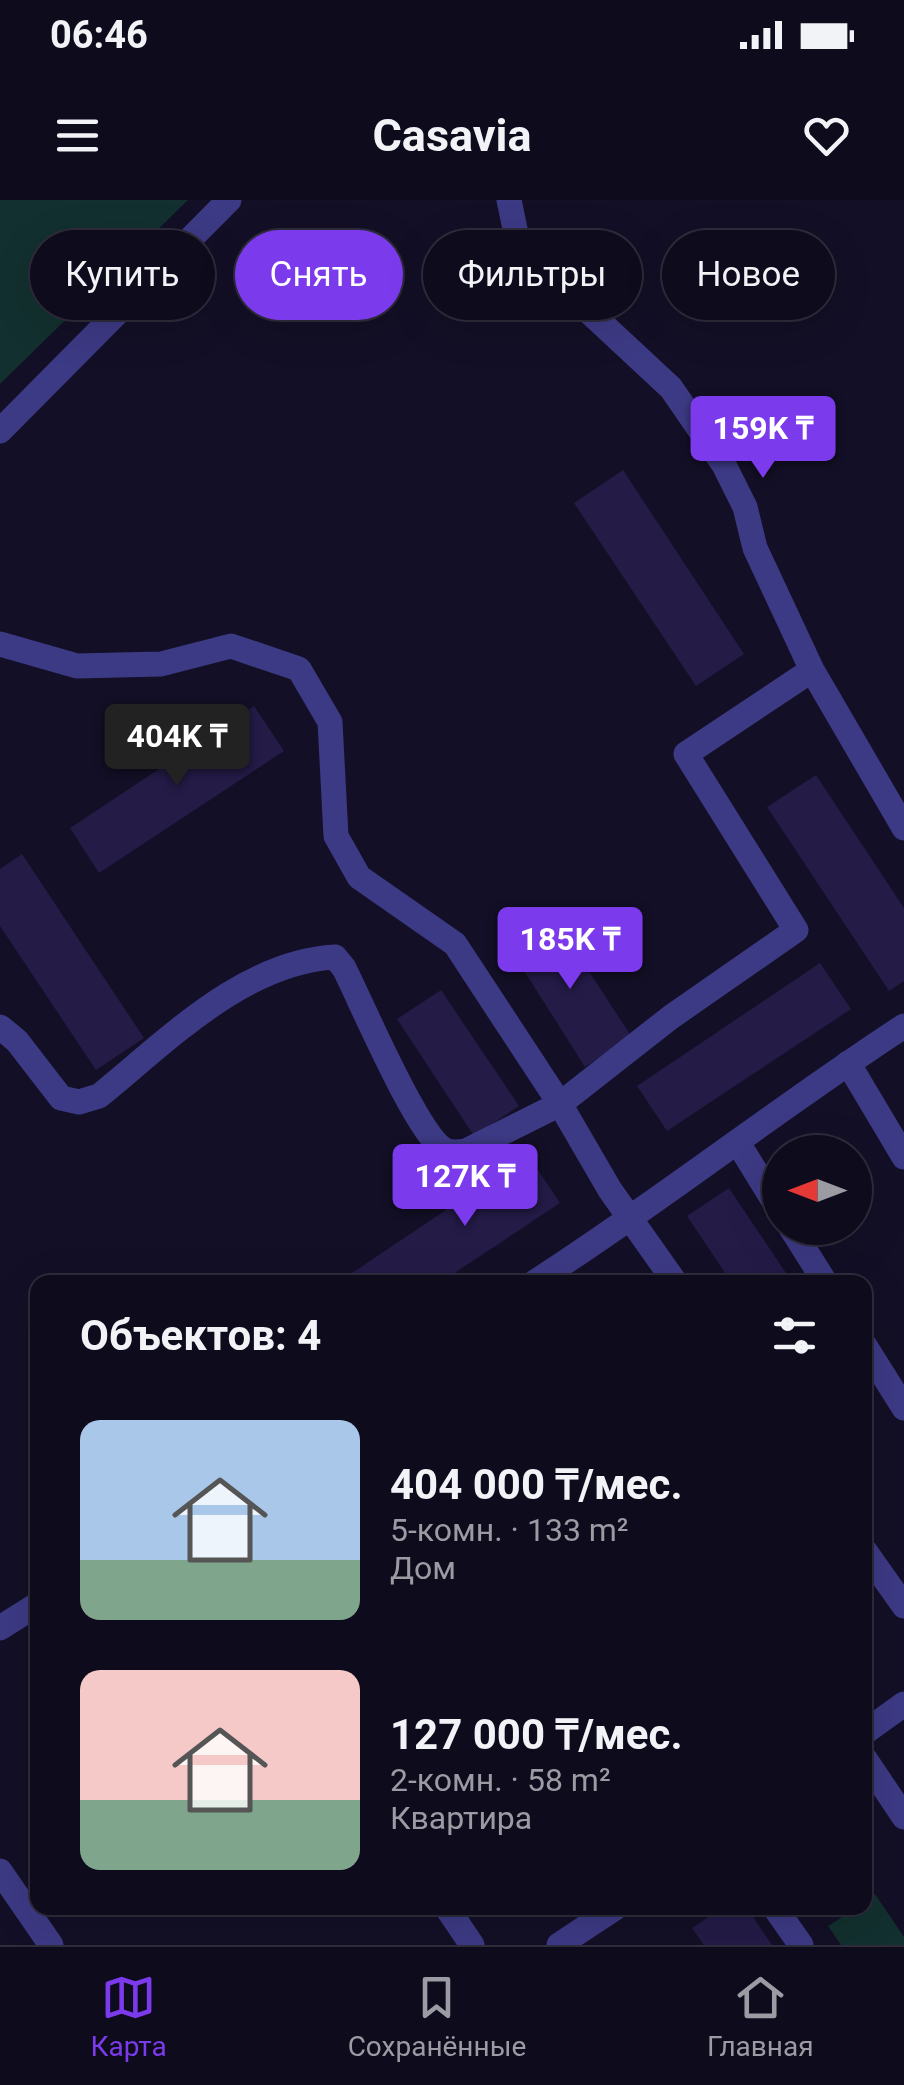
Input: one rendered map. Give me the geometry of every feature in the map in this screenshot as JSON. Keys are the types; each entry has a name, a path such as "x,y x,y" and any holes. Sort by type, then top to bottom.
{"street":[{"path":"0,431 228,200"},
{"path":"509,200 520,253 671,388 724,465 745,507 755,548 812,670 904,828"},
{"path":"0,644 76,666 161,664 232,646 299,669 330,722 336,836 358,877 455,944 670,1275"},
{"path":"0,1027 17,1041 60,1098 79,1102 99,1096 208,1007 268,974 335,957 408,1099 440,1148 466,1151 560,1104 671,1017 796,930 686,754 812,670"},
{"path":"546,1275 632,1220 904,1026"},
{"path":"848,1063 904,1157"},
{"path":"738,1143 762,1182"},
{"path":"801,1245 820,1275"},
{"path":"872,1357 904,1408"},
{"path":"872,1561 904,1606"},
{"path":"0,1628 30,1609"},
{"path":"872,1727 904,1704"},
{"path":"872,1769 904,1816"},
{"path":"0,1871 30,1915"},
{"path":"30,1915 51,1945"},
{"path":"453,1915 472,1945"},
{"path":"577,1932 605,1915"},
{"path":"780,1915 801,1945"}],"green space":[{"path":"0,200 188,200 157,230 30,230 30,320 65,320 0,384"},
{"path":"875,1894 904,1937 904,1945 841,1945 828,1926 845,1915 872,1915"}],"building":[{"path":"623,470 744,654 696,686 574,503"},
{"path":"254,706 284,751 99,873 70,828"},
{"path":"816,775 904,908 904,981 889,991 767,807"},
{"path":"22,854 144,1038 96,1070 0,926 0,869"},
{"path":"554,917 631,1036 585,1067 509,947"},
{"path":"820,963 851,1009 667,1131 637,1086"},
{"path":"441,990 519,1106 474,1136 397,1019"},
{"path":"528,1155 560,1203 452,1275 349,1275"},
{"path":"729,1188 762,1237 762,1245 767,1245 787,1275 726,1275 687,1216"},
{"path":"712,1915 752,1915 772,1945 704,1945 692,1928"}]}
